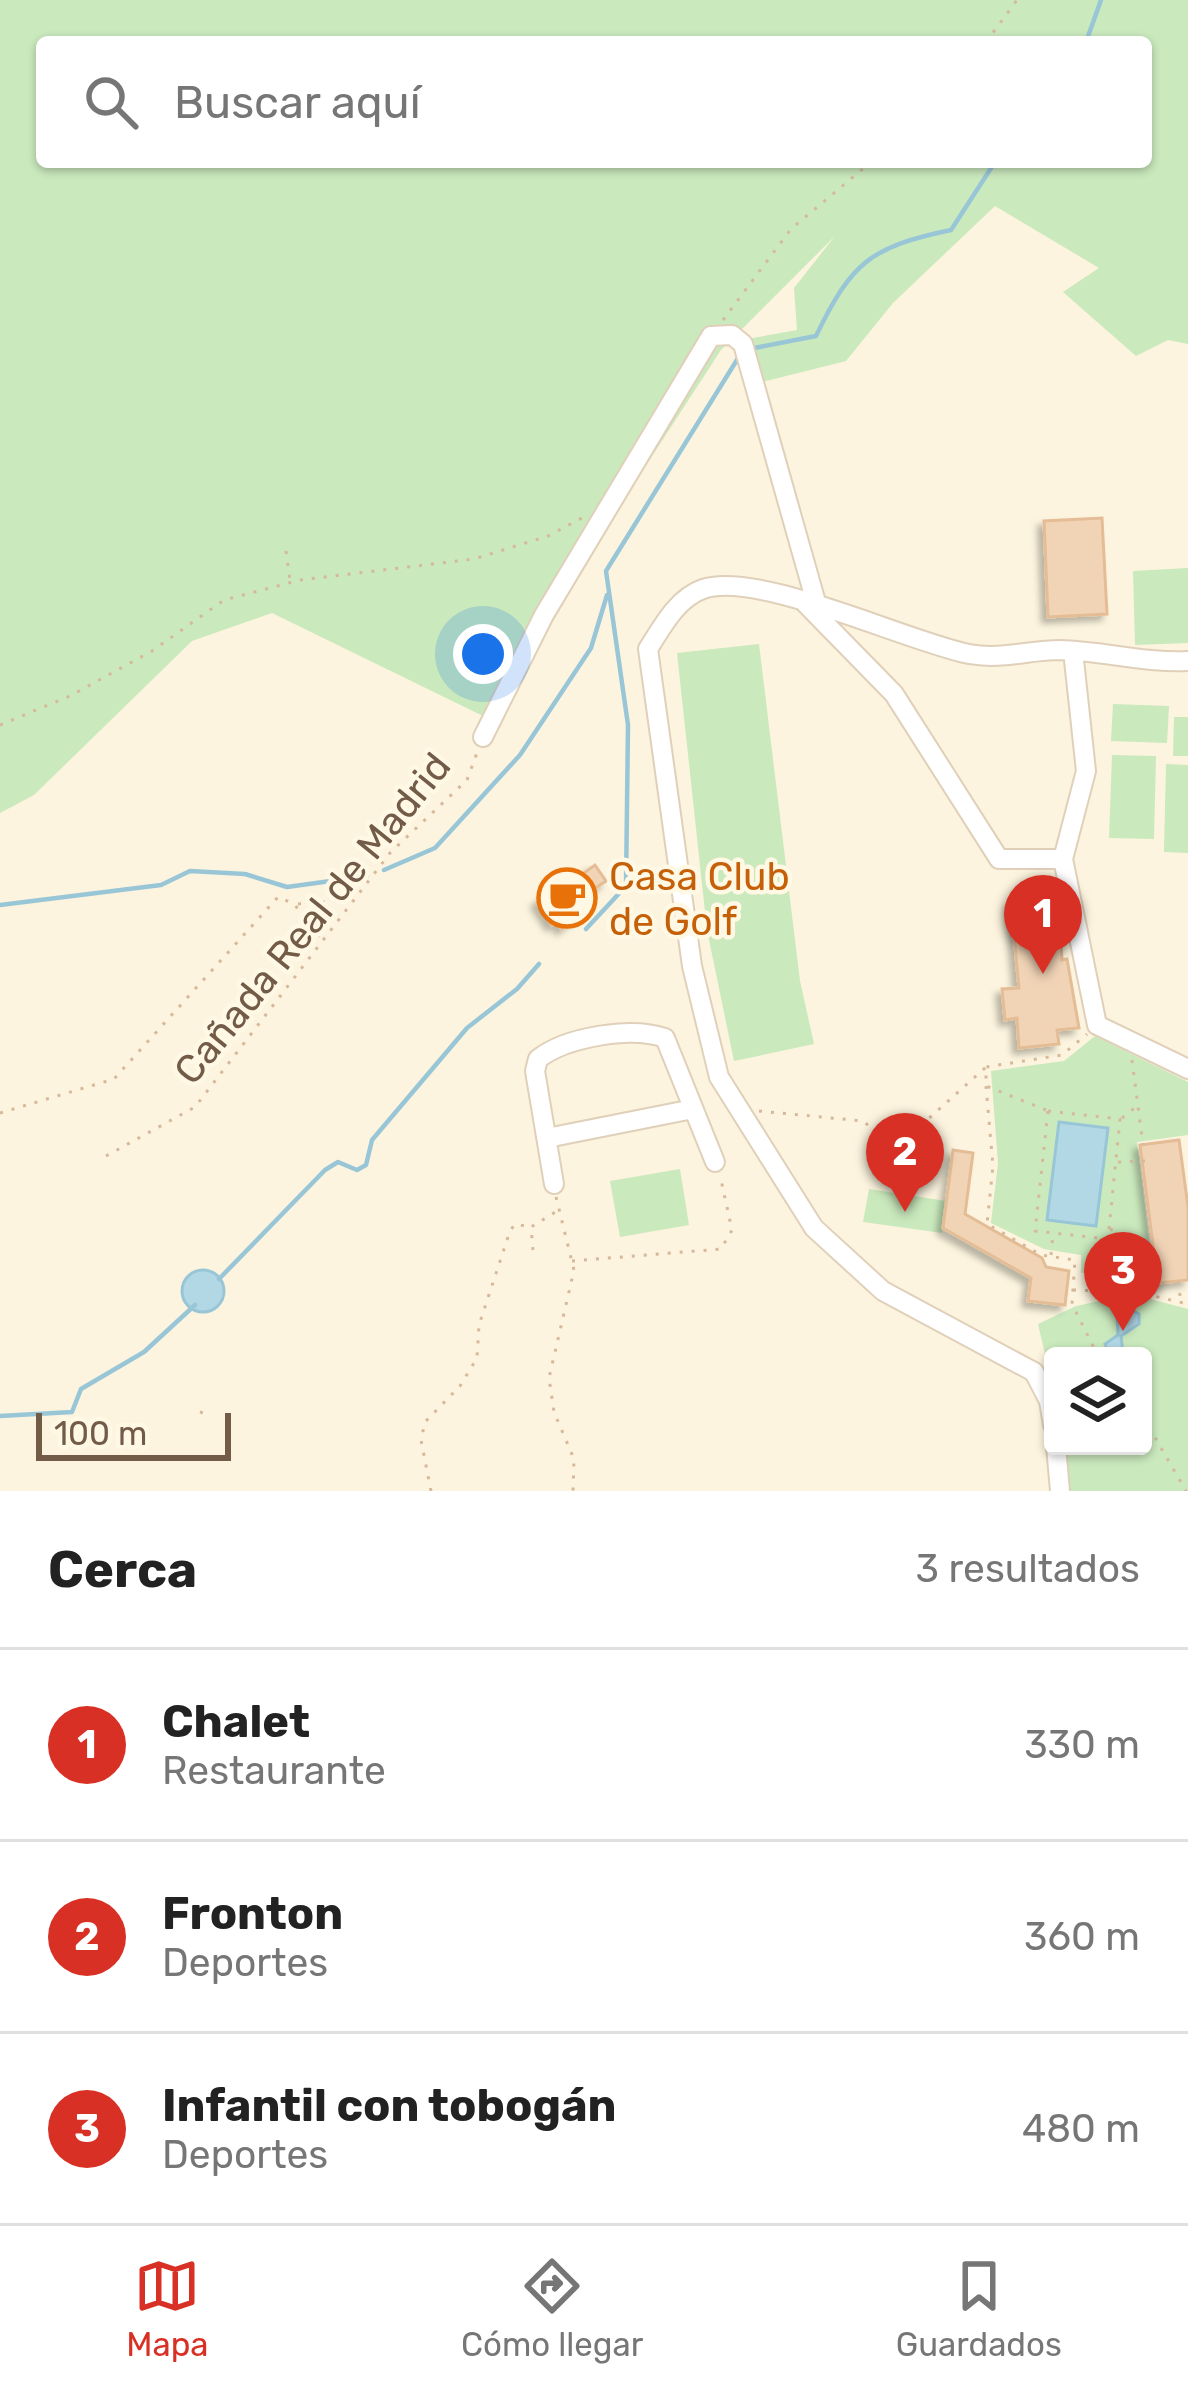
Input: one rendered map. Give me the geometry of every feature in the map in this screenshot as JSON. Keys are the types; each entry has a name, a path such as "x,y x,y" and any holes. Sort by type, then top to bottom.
{"street":[{"path":"483,737 544,615 712,336 732,335 745,352 810,604 894,694 999,859 1063,859"},
{"path":"1044,1391 1034,1372 919,1314 849,1263 814,1228 719,1077 692,966 648,649 673,611 702,589 724,587 810,604 969,654 1006,657 1073,651 1188,661"},
{"path":"1073,651 1086,771 1063,859 1097,1024 1188,1069"},
{"path":"554,1184 536,1071 548,1052 641,1034 664,1038 716,1162"},
{"path":"668,1048 709,1037"},
{"path":"547,1138 693,1108"},
{"path":"1057,1455 1060,1491"}],"path":[{"path":"990,36 1017,0"},
{"path":"712,336 791,229 864,168"},
{"path":"0,725 70,696 152,651 224,600 291,583 474,559 548,536 612,500"},
{"path":"286,550 291,583"},
{"name":"Cañada Real de Madrid","path":"106,1156 195,1107 325,944 390,853 467,780 483,737"},
{"path":"0,1113 114,1079 278,897 294,904 356,900"},
{"path":"294,904 325,944"},
{"path":"739,1114 786,1110 843,1116 882,1132 896,1148 986,1067 1062,1055 1097,1024"},
{"path":"1130,1040 1143,1145"},
{"path":"986,1067 993,1166 987,1224 1050,1256 1075,1260 1072,1304 1094,1347"},
{"path":"986,1086 1048,1111 1120,1119 1137,1106"},
{"path":"1048,1111 1035,1231 1053,1233 1108,1239 1120,1119"},
{"path":"1116,1162 1145,1161"},
{"path":"572,1261 721,1249 732,1230 731,1208 716,1162"},
{"path":"554,1184 573,1280 549,1378 554,1412 574,1459 573,1491"},
{"path":"431,1491 421,1439 425,1423 460,1386 477,1358 479,1325 510,1231 515,1224 531,1227 559,1210"},
{"path":"531,1227 532,1250"},
{"path":"1109,1229 1153,1246"},
{"path":"1050,1256 1053,1233"},
{"path":"1136,1292 1157,1277"},
{"path":"1178,1281 1185,1305"},
{"path":"1073,1291 1136,1292 1185,1305"},
{"path":"200,1412 211,1415"},
{"path":"1152,1432 1186,1491"}],"green space":[{"path":"0,0 1188,0 1188,344 1168,340 1136,356 1063,292 1099,268 995,206 893,303 846,361 762,382 747,339 797,330 794,288 835,236 721,350 483,716 272,613 192,641 34,795 0,813"},
{"path":"1188,568 1188,643 1135,645 1133,571"},
{"path":"759,644 800,981 814,1044 734,1061 707,930 677,653"},
{"path":"1113,704 1169,706 1167,743 1111,741"},
{"path":"1174,717 1188,717 1188,756 1173,756"},
{"path":"1112,755 1156,756 1154,839 1109,838"},
{"path":"1166,764 1188,765 1188,853 1164,852"},
{"path":"1095,1036 1188,1082 1188,1135 1137,1142 1153,1274 1132,1288 1130,1274 1081,1273 1081,1255 1044,1249 991,1223 998,1163 991,1071 1064,1061"},
{"path":"680,1169 689,1225 620,1237 610,1181"},
{"path":"869,1189 946,1201 942,1233 863,1222"},
{"path":"1131,1294 1188,1309 1188,1491 1070,1491 1065,1455 1152,1455 1152,1347 1044,1350 1038,1324 1076,1306"}],"water":[{"path":"1059,1122 1108,1128 1096,1226 1047,1220"},
{"path":"203,1270 218,1276 224,1291 218,1306 203,1312 188,1306 182,1291 188,1276"},
{"path":"1127,1307 1139,1314 1139,1324 1121,1336 1122,1347 1106,1347 1118,1335 1117,1316"}],"building":[{"path":"1102,518 1107,614 1048,617 1044,521"},
{"name":"Casa Club de Golf","path":"595,865 606,881 588,893 594,903 562,929 557,921 552,925 537,902 573,873 577,878"},
{"path":"1051,900 1054,941 1061,941 1062,960 1067,959 1079,1028 1057,1030 1059,1044 1019,1048 1017,1018 1005,1020 1002,989 1019,988 1011,903"},
{"path":"1179,1140 1188,1207 1188,1280 1158,1283 1140,1145"},
{"path":"953,1150 973,1153 965,1214 1042,1258 1046,1267 1069,1271 1065,1305 1028,1301 1031,1278 943,1228"}],"waterway":[{"path":"1088,36 1101,0"},
{"path":"749,349 816,336 853,274 882,251 951,230 991,168"},
{"path":"586,929 626,886 628,725 606,571 740,355"},
{"path":"384,870 435,848 520,755 591,648 607,595"},
{"path":"0,905 161,885 190,871 245,874 287,887 367,876"},
{"path":"219,1279 325,1170 338,1162 357,1170 366,1165 372,1140 467,1028 517,989 539,964"},
{"path":"0,1416 72,1412 81,1389 144,1352 195,1305"}],"place":[{"name":"Casa Club de Golf","path":"567,898"},
{"name":"Chalet","path":"1043,974"},
{"name":"Fronton","path":"905,1212"},
{"name":"Infantil con tobogán","path":"1123,1331"}]}
